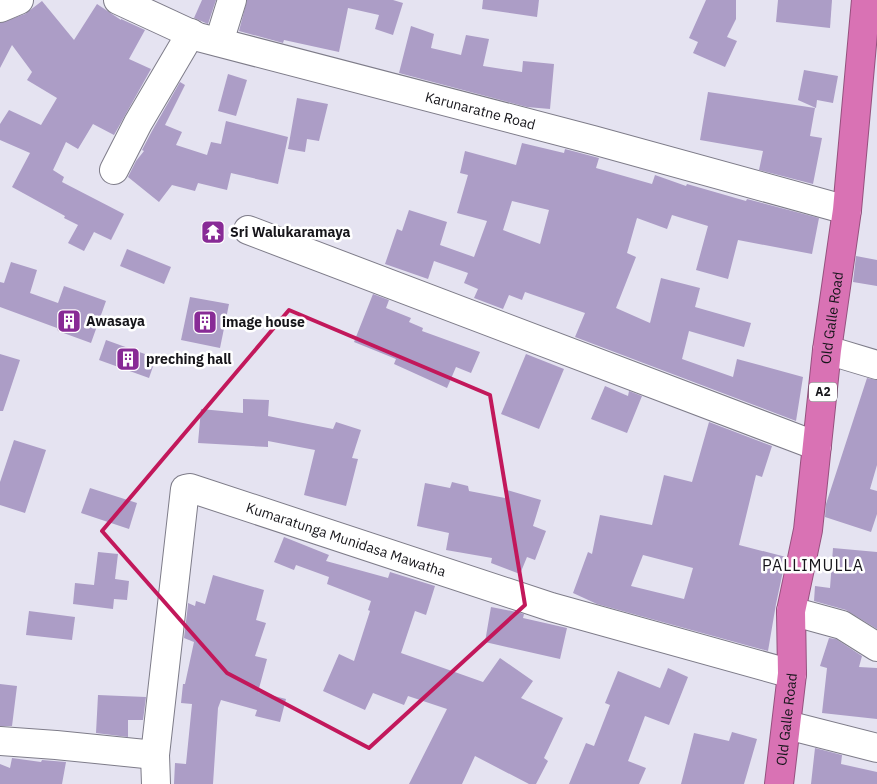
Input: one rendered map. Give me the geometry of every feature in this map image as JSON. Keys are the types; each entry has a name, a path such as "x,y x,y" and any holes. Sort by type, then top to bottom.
{"highway":[{"name":"Old Galle Road","path":"779,784 792,674 791,612 808,530 827,350 847,210 866,0"}],"street":[{"path":"0,8 19,0"},
{"name":"Karunaratne Road","path":"118,0 191,33 219,42 593,140 847,210"},
{"path":"219,42 232,0"},
{"path":"114,170 138,123 191,33"},
{"path":"248,230 817,446"},
{"path":"827,350 877,365"},
{"name":"Kumaratunga Munidasa Mawatha","path":"156,784 155,755 185,489 190,488 551,607 792,674"},
{"path":"791,612 842,625 877,647"},
{"path":"787,725 877,748"},
{"path":"0,741 56,744 155,755"}],"highlighted area":[{"path":"289,310 490,395 525,605 369,748 227,673 102,531"}],"building":[{"path":"202,0 216,0 208,24 194,18"},
{"path":"247,0 393,0 403,3 393,35 375,29 379,15 348,8 339,52 284,40 283,43 239,31"},
{"path":"483,0 539,0 537,17 482,9"},
{"path":"706,0 736,0 736,19 727,37 737,41 725,67 693,53 698,42 689,38"},
{"path":"778,0 832,0 830,28 776,22"},
{"path":"42,1 74,40 97,4 121,20 145,30 129,59 151,69 114,135 93,124 78,149 66,142 53,170 64,177 62,182 124,214 111,240 94,232 84,251 68,243 78,225 12,187 30,153 0,140 0,124 9,110 41,125 57,98 27,80 32,72 12,45 0,68 0,23 25,14"},
{"path":"411,26 434,34 431,48 461,55 466,35 489,39 483,66 522,72 523,61 554,64 550,109 527,107 399,73"},
{"path":"804,70 838,76 833,103 817,100 816,108 798,100"},
{"path":"228,74 247,80 236,116 218,111"},
{"path":"180,82 185,85 165,125 182,132 176,145 207,155 211,142 221,144 226,121 288,137 278,184 231,173 227,190 198,183 195,191 172,185 159,202 128,177 136,161 144,151 142,150"},
{"path":"708,92 815,108 810,136 822,138 813,184 759,170 763,151 700,140"},
{"path":"297,98 328,104 319,141 307,139 305,152 288,149"},
{"path":"522,143 564,153 565,149 599,158 596,168 652,184 655,175 686,186 687,184 746,201 747,199 819,218 812,254 738,240 728,279 696,270 708,226 672,215 667,229 637,218 627,253 636,257 616,308 650,323 661,278 700,288 695,307 751,323 744,347 689,331 682,359 733,377 737,359 803,377 796,421 575,337 585,313 525,292 522,300 509,295 503,309 474,298 478,289 464,283 468,273 434,261 428,279 385,264 397,229 402,231 409,210 447,222 440,245 474,257 487,221 457,213 468,175 460,173 465,151 516,165","holes":["512,201 549,210 540,244 503,230"]},
{"path":"127,249 171,267 164,284 120,266"},
{"path":"856,256 877,260 877,286 853,282"},
{"name":"Awasaya","path":"11,262 37,270 30,293 58,303 64,286 106,301 91,343 0,307 0,282 4,283"},
{"path":"373,294 389,300 386,308 411,318 409,322 423,328 422,331 480,352 471,373 456,367 447,388 394,364 396,359 354,342"},
{"name":"image house","path":"190,297 229,304 220,348 181,340"},
{"name":"preching hall","path":"106,340 156,358 149,378 99,360"},
{"path":"0,354 20,360 3,411 0,411"},
{"path":"526,354 564,369 539,429 501,414"},
{"path":"867,378 877,380 877,465 870,489 877,491 877,514 871,532 825,517 826,504"},
{"path":"605,386 628,396 629,391 642,396 627,433 591,419"},
{"path":"243,399 269,400 268,416 333,429 336,422 361,430 352,458 358,459 346,506 304,495 315,450 268,441 268,447 198,443 201,409 243,413"},
{"path":"709,422 772,446 762,477 756,475 739,545 786,557 768,651 597,604 573,593 588,552 592,554 600,515 652,525 664,475 692,482","holes":["643,555 693,568 684,599 631,586"]},
{"path":"14,440 46,450 25,513 0,505 0,482"},
{"path":"452,482 468,486 469,491 505,498 507,490 541,500 533,526 546,531 535,560 527,557 520,574 491,563 492,558 446,550 449,533 417,526 425,483 450,488"},
{"path":"90,488 137,503 129,529 81,513"},
{"path":"284,537 329,555 326,561 388,578 390,572 435,586 426,615 415,611 401,653 483,682 500,658 533,681 521,698 563,718 544,758 548,761 536,784 529,784 475,756 462,784 409,784 447,709 408,696 404,705 373,693 365,710 323,691 339,654 354,661 370,611 368,610 371,601 327,584 329,577 296,565 294,570 274,562"},
{"path":"833,548 877,552 877,629 846,610 814,601 815,586 830,588"},
{"path":"98,552 118,554 115,579 129,581 127,600 114,599 113,609 73,604 75,583 94,585"},
{"path":"213,575 264,590 256,620 266,623 255,656 267,659 258,692 286,699 280,722 255,716 257,710 221,700 218,708 213,784 174,784 175,763 186,764 192,704 181,703 183,684 185,684 194,642 184,638 188,603 195,606 196,601 205,604"},
{"path":"491,607 517,612 524,614 523,618 567,628 560,659 485,642"},
{"path":"29,611 75,617 72,640 26,635"},
{"path":"829,638 836,639 862,656 859,667 877,668 877,719 822,713 827,668 820,666"},
{"path":"668,668 688,677 669,725 645,716 628,761 646,768 639,784 569,784 586,743 594,746 610,705 605,703 618,671 660,688"},
{"path":"0,684 17,686 12,726 0,726"},
{"path":"98,695 146,697 143,720 128,720 128,737 96,733"},
{"path":"732,732 757,739 744,784 681,784 694,733 729,741"},
{"path":"815,748 842,755 841,764 877,772 877,784 811,784"},
{"path":"12,758 41,762 42,760 66,762 62,784 0,784 0,764 10,768"}],"place":[{"name":"Sri Walukaramaya","path":"213,232"},
{"name":"Awasaya","path":"69,321"},
{"name":"image house","path":"205,322"},
{"name":"preching hall","path":"128,359"}],"district":[{"name":"PALLIMULLA","path":"813,565"}]}
